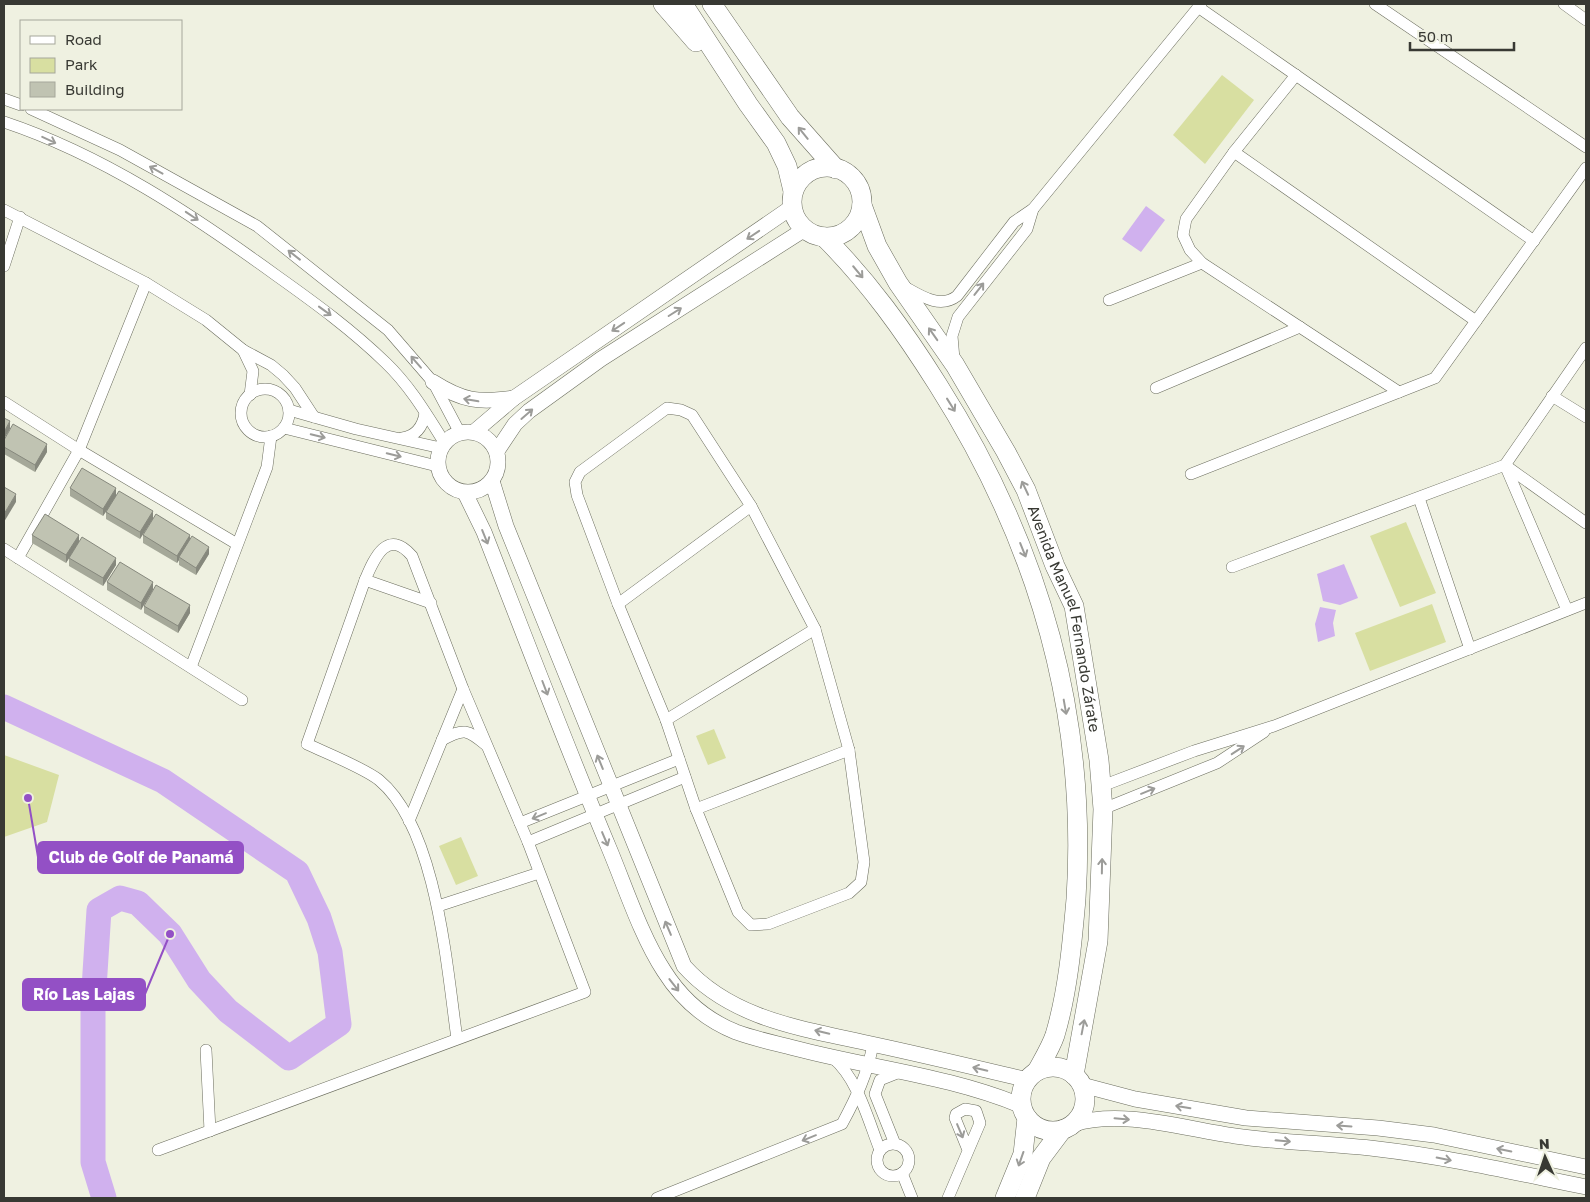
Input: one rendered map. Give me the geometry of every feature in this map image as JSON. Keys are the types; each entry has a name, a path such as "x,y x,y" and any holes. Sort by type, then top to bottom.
{"main road":[{"path":"664,4 748,104"},
{"path":"683,4 748,104 776,143 787,166 799,223 805,229 824,237 845,232 854,224 862,205 861,196 852,178 836,169 790,117 712,4"},
{"path":"722,4 770,89"},
{"path":"793,199 799,182 811,172 825,168 836,169"},
{"name":"Avenida Manuel Fernando Zárate","path":"862,205 877,246 898,283 955,365 992,427 1026,490 1055,566 1074,606 1102,786 1103,809 1098,941 1078,1080"},
{"name":"Avenida Manuel Fernando Zárate","path":"824,237 854,267 885,305 964,427 1006,508 1031,571 1057,661 1071,743 1077,805 1077,874 1074,927 1062,1005 1054,1037 1032,1076"},
{"path":"1005,1198 1023,1154 1024,1112 1021,1097 1032,1076 1056,1067 1078,1080 1085,1095 1085,1106 1081,1116 1068,1127 1041,1158 1025,1198"},
{"path":"1024,1112 1043,1129 1068,1127"}],"street":[{"path":"1375,4 1586,147"},
{"path":"1564,4 1586,20"},
{"path":"898,283 919,295 939,302 952,300 1014,222 1032,209 1199,5 1534,241"},
{"path":"1296,75 1234,152 1186,219 1183,235 1190,250 1202,263 1398,392"},
{"path":"4,99 20,105"},
{"path":"33,110 120,150 257,226 388,330 433,382 467,432 483,436 496,451 498,462 492,481 485,488 465,493"},
{"path":"4,122 86,158 174,204 240,249 339,322 387,364 425,413 443,445 437,466 446,484 465,493 484,532 587,796 652,951 663,970 689,1003 734,1031 833,1058 991,1093 1024,1112"},
{"path":"1234,152 1476,321"},
{"path":"1191,474 1435,378 1586,168"},
{"path":"289,410 374,433 443,445 467,432 793,199"},
{"path":"955,365 952,336 954,326 963,309 1027,229 1032,209"},
{"path":"4,210 146,283 206,320 243,350 271,365 283,375 296,388 314,417"},
{"path":"4,266 20,217"},
{"path":"496,451 515,424 529,411 601,359 805,229"},
{"path":"1109,300 1202,263"},
{"path":"18,558 79,450 146,283"},
{"path":"952,300 963,309"},
{"path":"1156,388 1300,327"},
{"path":"1232,567 1505,465 1586,348"},
{"path":"243,350 253,371 250,395"},
{"path":"283,375 284,398 289,410 284,428 271,436 257,436 246,428 243,422 242,407 250,395 257,391 272,390 284,398"},
{"path":"433,382 453,395 470,401 490,402 514,398"},
{"path":"1552,396 1586,417"},
{"path":"4,402 79,450 237,544"},
{"path":"667,408 681,410 692,415 751,506 815,628 849,750 864,862 861,882 849,894 768,924 752,925 738,912 696,809 666,720 618,604 577,495 575,482 580,472 667,408"},
{"path":"398,438 409,437 418,432 424,423 425,413"},
{"path":"284,428 437,466"},
{"path":"369,449 374,433"},
{"path":"191,667 267,467 271,436"},
{"path":"1505,465 1586,523"},
{"path":"1505,465 1567,610"},
{"path":"492,481 506,526 617,806 684,966 699,983 722,999 752,1014 873,1044 1032,1076"},
{"path":"1420,498 1470,648"},
{"path":"618,604 751,506"},
{"path":"158,1150 585,992 528,842 463,689 412,556 404,548 394,544 384,547 376,554 365,580 308,744 378,780 409,821 438,906 457,1039"},
{"path":"4,549 242,700"},
{"path":"365,580 430,603"},
{"path":"1102,786 1208,746 1274,726 1586,603"},
{"path":"666,720 815,628"},
{"path":"409,821 463,689"},
{"path":"1103,809 1217,763 1274,726"},
{"path":"442,740 457,732 464,731 470,732 488,747"},
{"path":"696,809 849,750"},
{"path":"520,823 679,759"},
{"path":"528,842 685,777"},
{"path":"438,906 539,873"},
{"path":"657,1198 842,1124 858,1096 869,1066 873,1044"},
{"path":"206,1050 210,1131"},
{"path":"833,1058 844,1070 858,1096 880,1150"},
{"path":"895,1144 875,1094 880,1080 900,1072"},
{"path":"1078,1080 1134,1099 1246,1118 1378,1128 1434,1136 1586,1167"},
{"path":"1068,1127 1091,1118 1114,1118 1236,1137 1377,1149 1431,1157 1586,1187"},
{"path":"895,1144 904,1148 909,1156 908,1166 902,1173 891,1176 881,1171 877,1160 880,1150 887,1145 895,1144"},
{"path":"948,1198 968,1150"},
{"path":"902,1173 912,1198"}],"green space":[{"path":"1222,75 1254,100 1205,164 1173,135"},
{"path":"1406,522 1436,593 1400,607 1370,536"},
{"path":"1432,604 1446,642 1370,671 1355,633"},
{"path":"714,729 726,758 708,765 696,736"},
{"path":"4,755 59,775 47,822 4,837"},
{"path":"461,837 478,876 456,885 439,846"}],"shaded area":[{"path":"1146,206 1165,220 1141,252 1122,239"},
{"path":"1344,564 1358,598 1340,605 1323,601 1317,574"},
{"path":"1320,607 1336,610 1333,623 1335,636 1318,642 1315,624"}],"building":[{"path":"4,418 10,421 4,432"},
{"path":"13,424 47,444 35,465 4,447 4,440"},
{"path":"82,468 116,488 103,509 70,488"},
{"path":"4,487 16,494 4,514"},
{"path":"119,491 153,511 140,532 106,512"},
{"path":"45,514 79,535 66,555 32,535"},
{"path":"156,514 190,535 177,556 143,535"},
{"path":"192,536 209,547 196,568 179,557"},
{"path":"82,537 116,558 103,578 69,558"},
{"path":"120,562 153,582 141,603 107,582"},
{"path":"156,585 190,605 178,626 144,606"}],"waterway":[{"path":"4,707 163,781 297,872 319,918 330,952 339,1024 289,1058 228,1011 199,980 170,934 138,903 120,898 99,910 93,1004 93,1162 104,1198"}],"place":[{"name":"Club de Golf de Panamá","path":"28,798"},
{"name":"Río Las Lajas","path":"170,934"}]}
